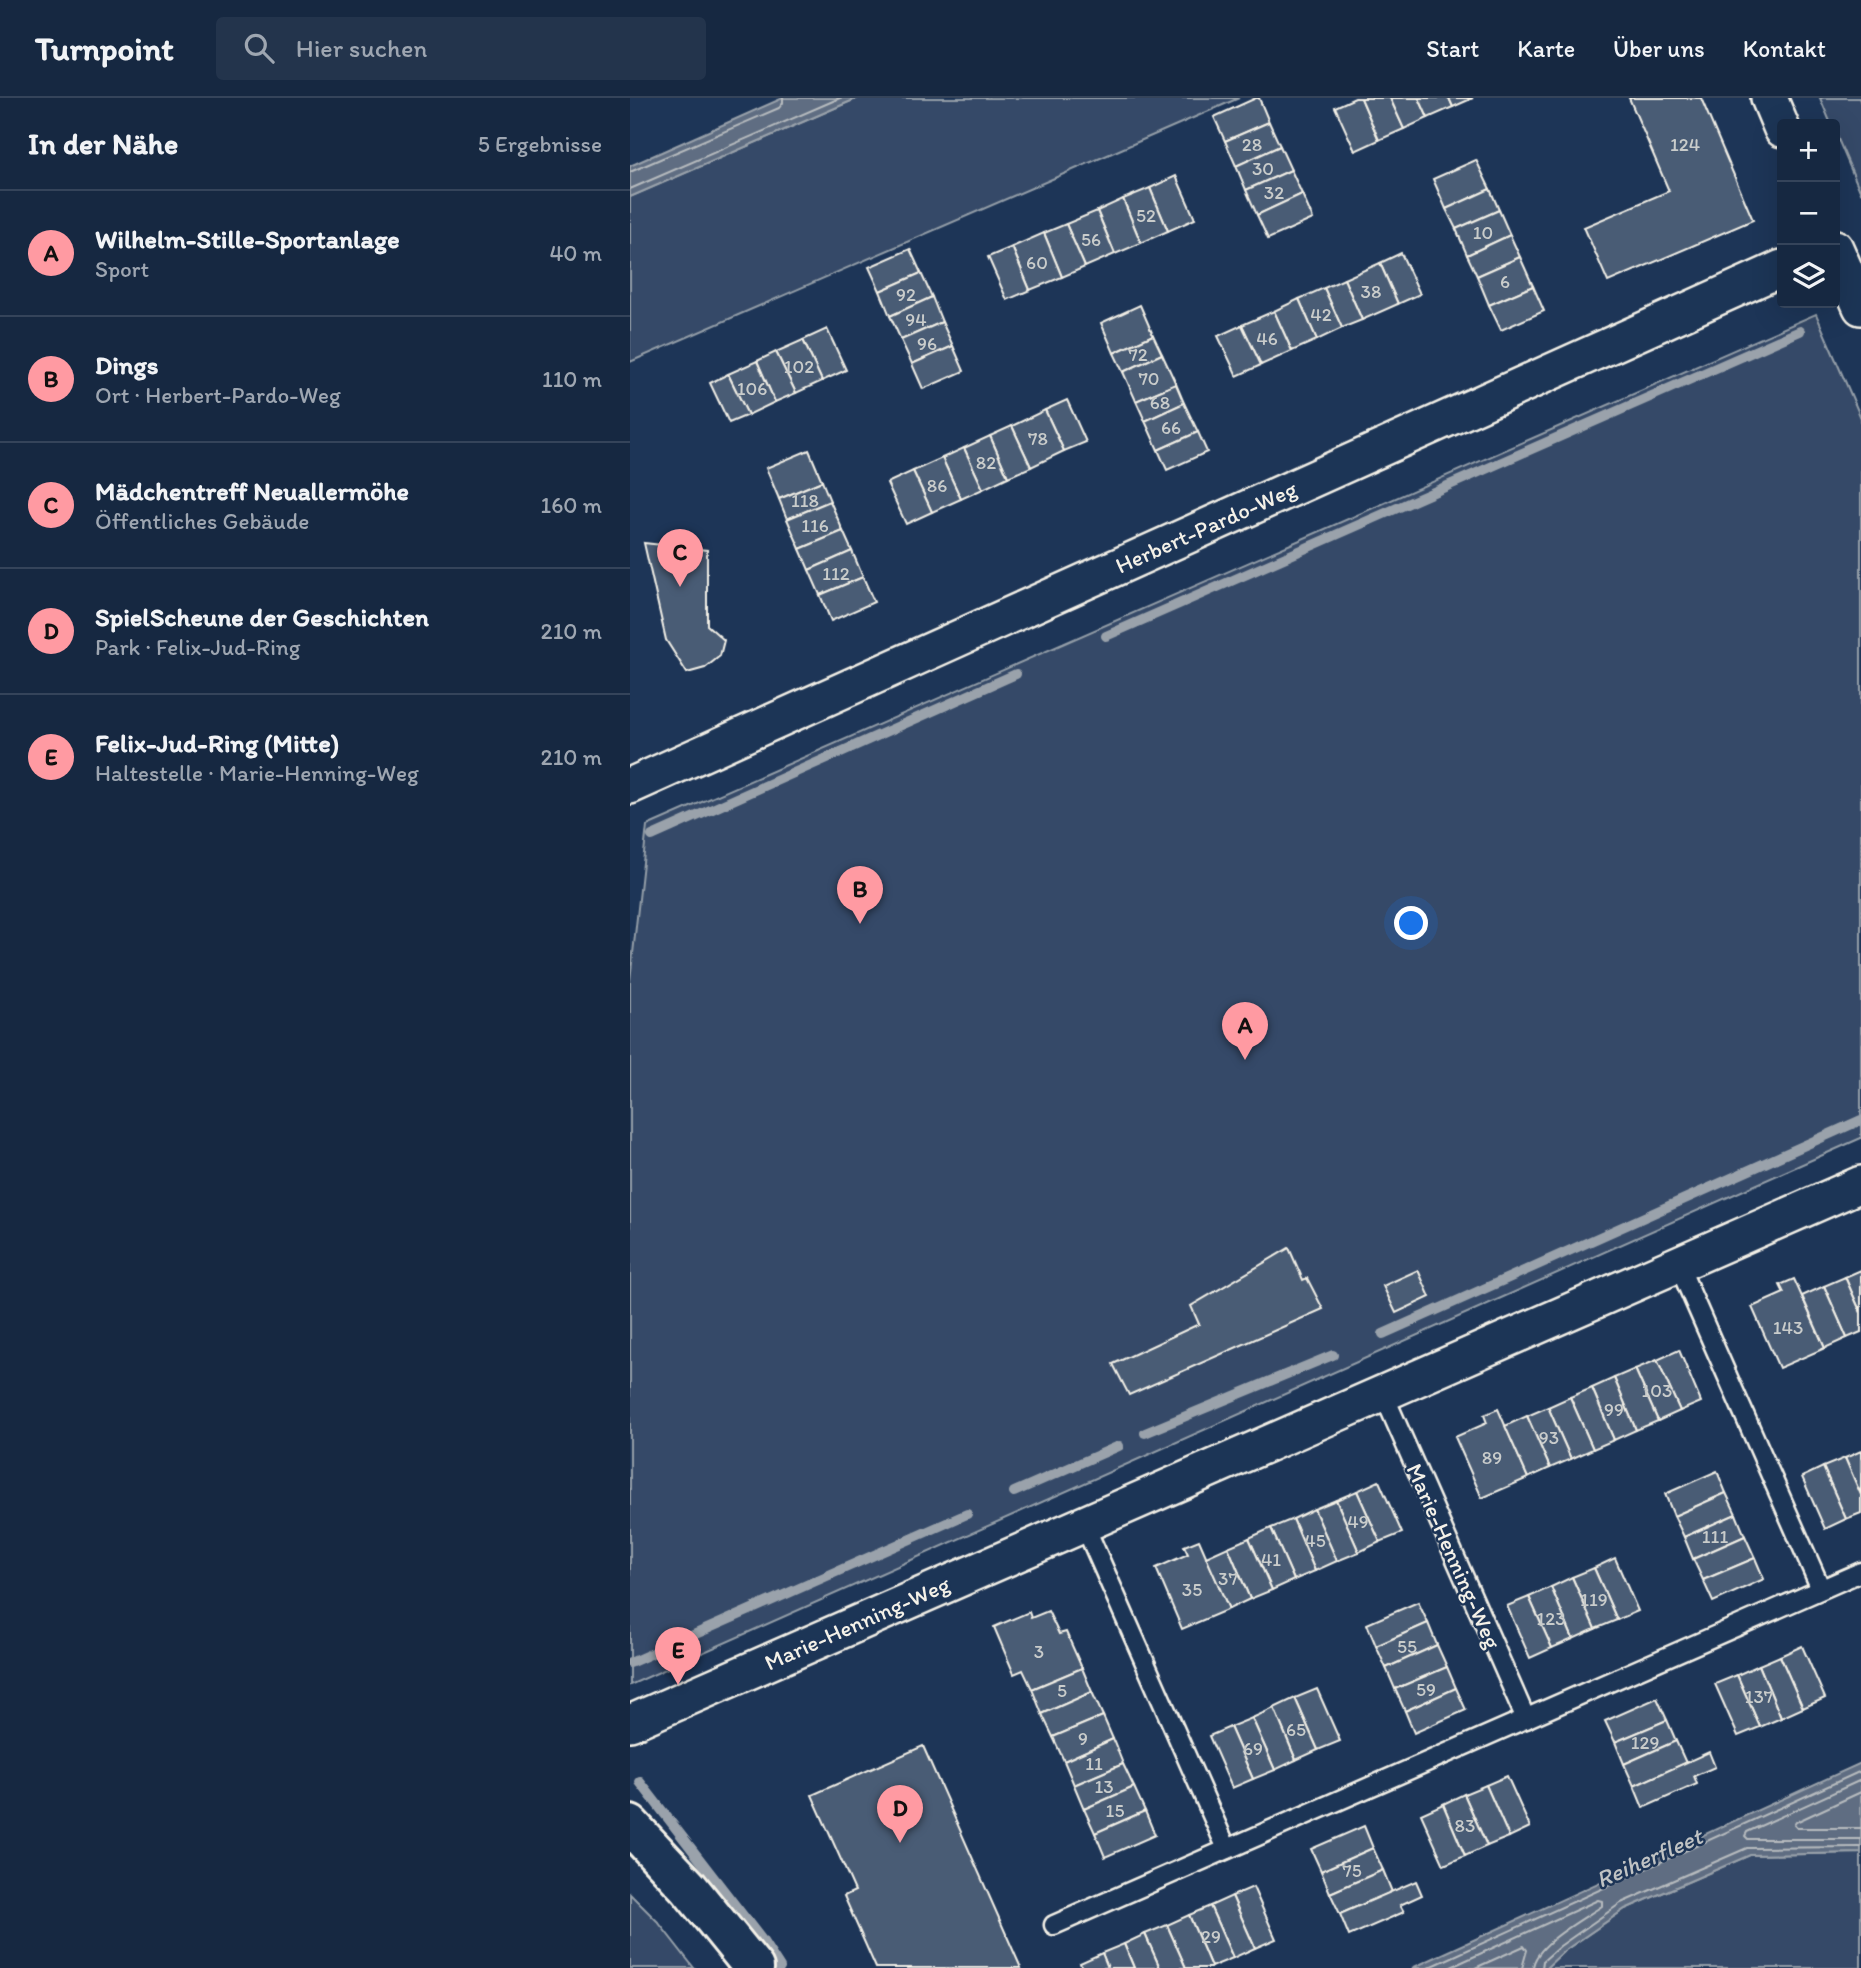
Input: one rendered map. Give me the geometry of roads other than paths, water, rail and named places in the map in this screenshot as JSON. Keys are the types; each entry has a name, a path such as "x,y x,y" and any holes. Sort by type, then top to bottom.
{"street":[{"path":"1769,98 1778,119"},
{"path":"1840,259 1861,307"},
{"name":"Herbert-Pardo-Weg","path":"630,786 1777,270"},
{"name":"Marie-Henning-Weg","path":"630,1723 1861,1184"},
{"path":"630,1825 689,1888 754,1968"}],"lane":[{"path":"1678,1264 1821,1589"},
{"name":"Marie-Henning-Weg","path":"1383,1393 1526,1718"},
{"path":"1084,1524 1227,1849"},
{"path":"1054,1925 1861,1572"}],"water":[{"path":"783,98 858,98 630,197 630,166"},
{"path":"1861,1763 1861,1853 1750,1855 1625,1909 1564,1951 1546,1968 1412,1968"}],"waterway":[{"path":"1106,636 1800,331"},
{"path":"652,836 1016,674"},
{"path":"1383,1334 1861,1120"},
{"path":"1145,1433 1333,1355"},
{"path":"1014,1492 1119,1446"},
{"path":"630,1663 967,1514"},
{"path":"640,1782 762,1940 780,1968"}],"place":[{"name":"Mädchentreff Neuallermöhe","path":"680,587"},
{"name":"Dings","path":"860,924"},
{"name":"Wilhelm-Stille-Sportanlage","path":"1245,1060"},
{"name":"Felix-Jud-Ring (Mitte)","path":"678,1685"},
{"name":"SpielScheune der Geschichten","path":"900,1843"}],"water label":[{"name":"Reiherfleet","path":"1649,1858"}]}
